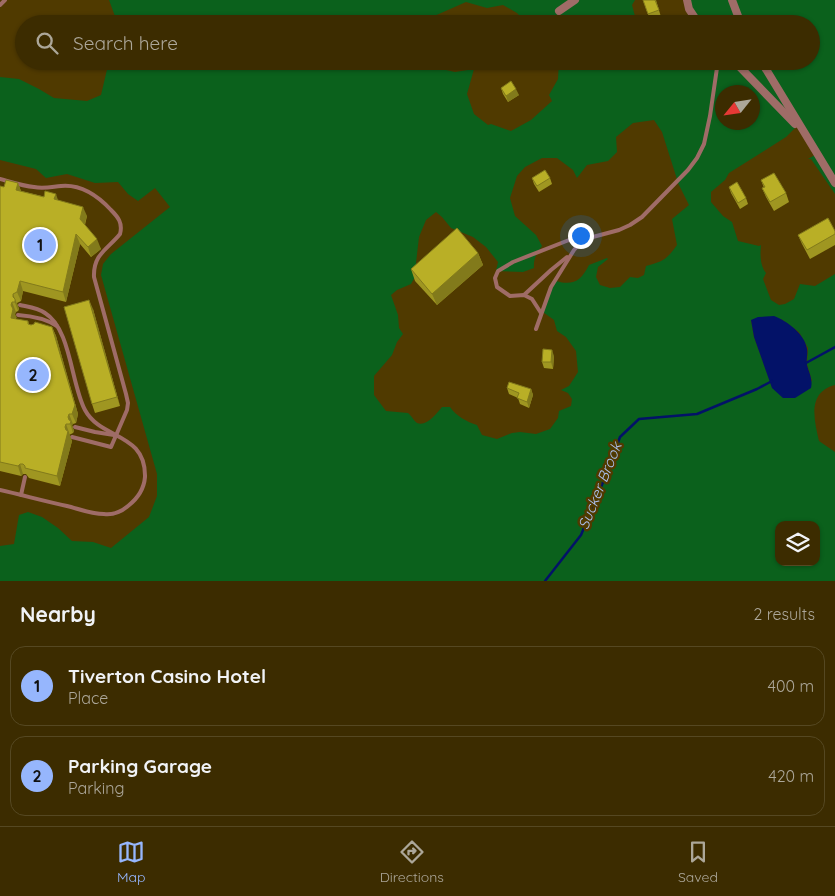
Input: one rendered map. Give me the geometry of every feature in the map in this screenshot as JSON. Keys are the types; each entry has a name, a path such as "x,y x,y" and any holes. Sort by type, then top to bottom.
{"street":[{"path":"559,11 575,0"},
{"path":"687,0 689,10 693,15"},
{"path":"732,0 738,15"},
{"path":"743,70 805,134"},
{"path":"766,70 835,184"}],"lane":[{"path":"0,5 5,0"},
{"path":"524,295 582,241 619,230 642,217 693,164 704,144 712,109 717,70"},
{"path":"0,179 33,187 64,186 88,191 102,201 121,223 120,234 97,258 94,281 128,403 127,410 111,447 72,437"},
{"path":"541,313 532,299 524,295 510,296 497,287 495,278 498,272 513,262 570,240 582,241"},
{"path":"536,329 550,287 570,254"},
{"path":"0,490 98,514 110,514 126,508 134,501 144,482 142,459 136,449 128,441 94,422 84,409 65,343 58,327 44,312 20,304"},
{"path":"18,314 39,317 58,327"},
{"path":"37,324 39,317"},
{"path":"75,428 116,435"},
{"path":"21,495 25,477"}],"green space":[{"path":"109,0 635,0 632,5 635,15 519,15 503,5 487,8 466,2 437,15 115,15"},
{"path":"686,0 835,0 835,194 811,159 808,159 815,155 797,126 786,137 729,173 725,180 711,192 711,202 723,216 732,222 738,241 761,245 762,263 766,273 763,279 771,300 779,305 794,299 800,284 815,286 835,274 835,385 820,394 816,400 814,416 819,441 835,452 835,581 0,581 0,546 14,544 19,515 28,512 42,517 72,541 93,542 111,548 149,517 157,496 157,474 101,275 103,264 111,254 170,207 155,188 138,201 128,194 118,182 95,183 67,174 46,178 36,169 0,160 0,77 19,79 54,98 87,101 101,95 107,70 446,70 455,72 474,70 467,94 474,114 488,125 491,124 511,131 531,120 552,101 549,95 558,79 558,70 820,70 820,15 693,15","holes":["654,120 662,132 678,183 689,205 672,219 677,245 664,259 646,266 644,275 638,278 630,277 620,287 610,288 600,285 596,277 598,267 607,258 589,265 583,275 576,281 567,283 556,281 550,291 543,312 554,320 557,331 566,337 576,351 578,372 569,386 561,390 568,393 572,399 571,406 559,411 558,418 550,429 536,434 512,433 497,439 482,435 477,425 462,418 450,407 442,407 431,419 421,424 417,423 408,413 386,411 374,395 374,376 392,355 397,342 403,334 399,328 398,315 391,295 411,284 420,271 416,263 419,237 426,220 436,212 451,228 473,237 486,247 498,262 496,271 523,272 534,268 535,259 542,246 536,235 515,216 510,198 517,176 525,167 542,158 557,158 573,170 577,178 587,165 608,161 617,152 616,137 633,123","781,319 799,332 808,348 807,364 812,381 772,387 754,337 751,320"]}],"shaded area":[{"path":"774,316 795,329 806,343 811,388 795,398 783,398 772,388 754,337 751,320 758,317"}],"building":[{"path":"643,0 655,0 659,10 648,14"},
{"path":"511,81 516,89 506,96 501,88"},
{"path":"545,170 550,178 537,186 532,178"},
{"path":"774,173 786,193 770,202 762,188 765,187 761,180"},
{"path":"6,180 18,183 16,190 44,197 45,191 56,194 54,199 83,207 80,219 97,239 88,247 76,234 63,292 20,281 17,292 13,294 15,302 12,302 11,305 13,309 11,318 28,321 28,324 31,325 35,322 52,327 75,405 72,414 69,414 68,417 71,421 70,424 66,424 65,427 68,431 57,476 25,468 23,464 18,466 0,462 0,186 4,187"},
{"path":"737,182 746,198 738,203 729,187"},
{"path":"828,218 835,234 807,250 798,235"},
{"path":"457,228 478,253 432,294 411,269"},
{"path":"89,300 117,397 92,404 64,307"},
{"path":"543,349 552,350 551,362 542,362"},
{"path":"509,382 531,389 527,402 517,398 519,393 507,388"}],"waterway":[{"name":"Sucker Brook","path":"806,363 835,347"},
{"name":"Sucker Brook","path":"545,581 581,535 620,437 639,419 697,414 772,381"}],"place":[{"name":"Tiverton Casino Hotel","path":"40,245"},
{"name":"Parking Garage","path":"33,375"}]}
